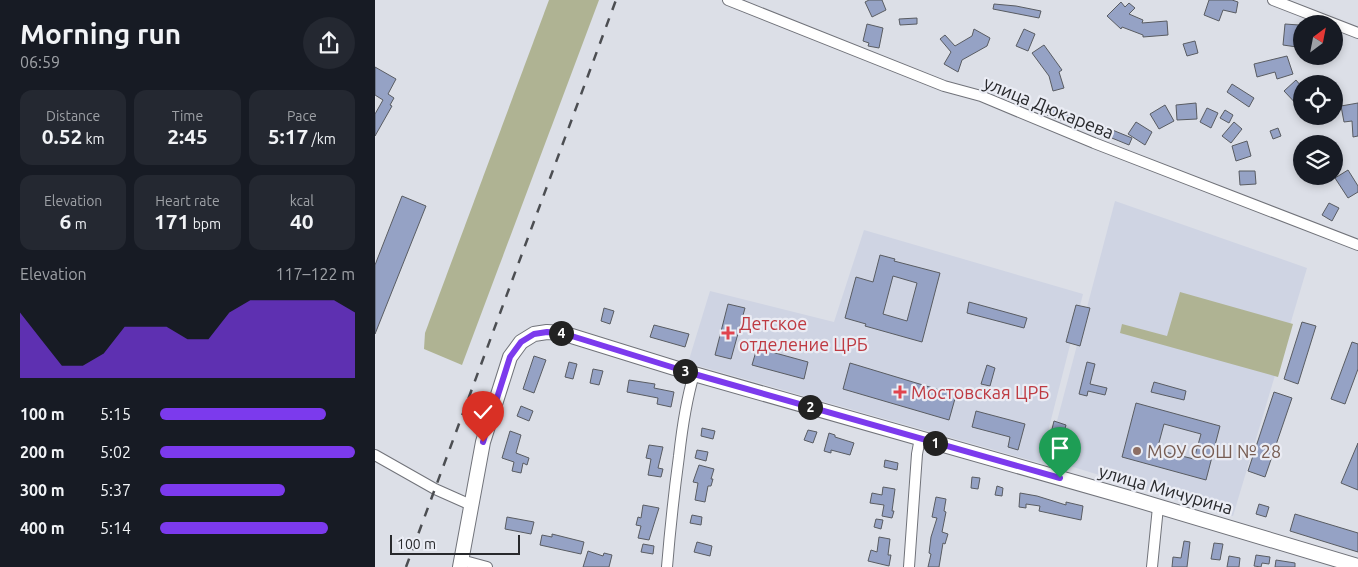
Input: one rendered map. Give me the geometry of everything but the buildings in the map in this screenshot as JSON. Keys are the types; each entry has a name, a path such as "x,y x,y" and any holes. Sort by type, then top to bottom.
{"street":[{"name":"улица Дюкарева","path":"728,0 944,86 990,100 1094,143 1358,245"},
{"path":"1273,0 1358,33"},
{"name":"улица Мичурина","path":"471,505 483,442 510,357 521,342 534,334 547,332 562,333 694,374 1358,566"},
{"path":"667,567 681,442 689,391 694,374"},
{"path":"909,567 917,454 920,438"},
{"path":"375,455 435,489 471,505 461,564 487,567"},
{"path":"1152,567 1158,507"}],"shaded area":[{"path":"1115,201 1307,268 1233,516 1047,459"},
{"path":"864,230 1083,294 1040,463 688,363 710,291 834,322"}],"green space":[{"path":"549,0 599,0 462,365 424,349 425,333"},
{"path":"1180,292 1293,324 1278,377 1120,333 1122,324 1167,336"}],"railway":[{"path":"406,567 616,0"}],"place":[{"name":"Детское отделение ЦРБ","path":"728,333"},
{"name":"Мостовская ЦРБ","path":"900,392"},
{"name":"МОУ СОШ № 28","path":"1137,451"}],"route":[{"path":"483,442 510,357 521,342 534,334 547,332 562,333 694,374 1060,478"}]}
